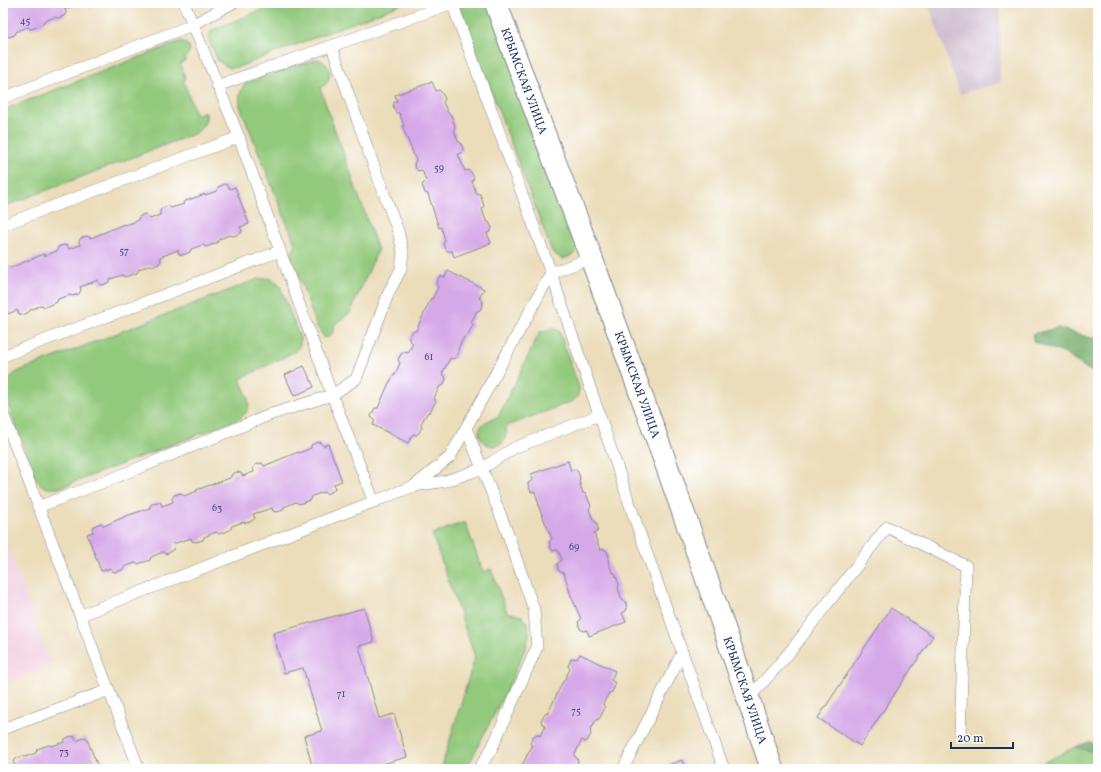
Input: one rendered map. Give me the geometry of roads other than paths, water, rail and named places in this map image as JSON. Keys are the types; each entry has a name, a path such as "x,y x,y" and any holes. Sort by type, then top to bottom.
{"street":[{"name":"КРЫМСКАЯ УЛИЦА","path":"496,3 591,258 686,520 772,769"}],"lane":[{"path":"184,3 239,137 332,395 374,502"},
{"path":"3,98 192,25 233,3"},
{"path":"217,86 452,3 552,273 641,537 724,769"},
{"path":"38,507 272,414 332,395 356,379 389,292 401,270 403,252 398,231 332,46"},
{"path":"3,226 239,137"},
{"path":"3,356 280,251"},
{"path":"414,486 450,457 552,273 591,258"},
{"path":"3,414 138,769"},
{"path":"80,615 414,486 446,481 481,469 514,448 599,415"},
{"path":"466,428 506,529 534,610 537,647 492,748 479,769"},
{"path":"748,699 789,653 887,527 966,566 960,735"},
{"path":"623,769 682,653"},
{"path":"3,729 109,690"}]}
